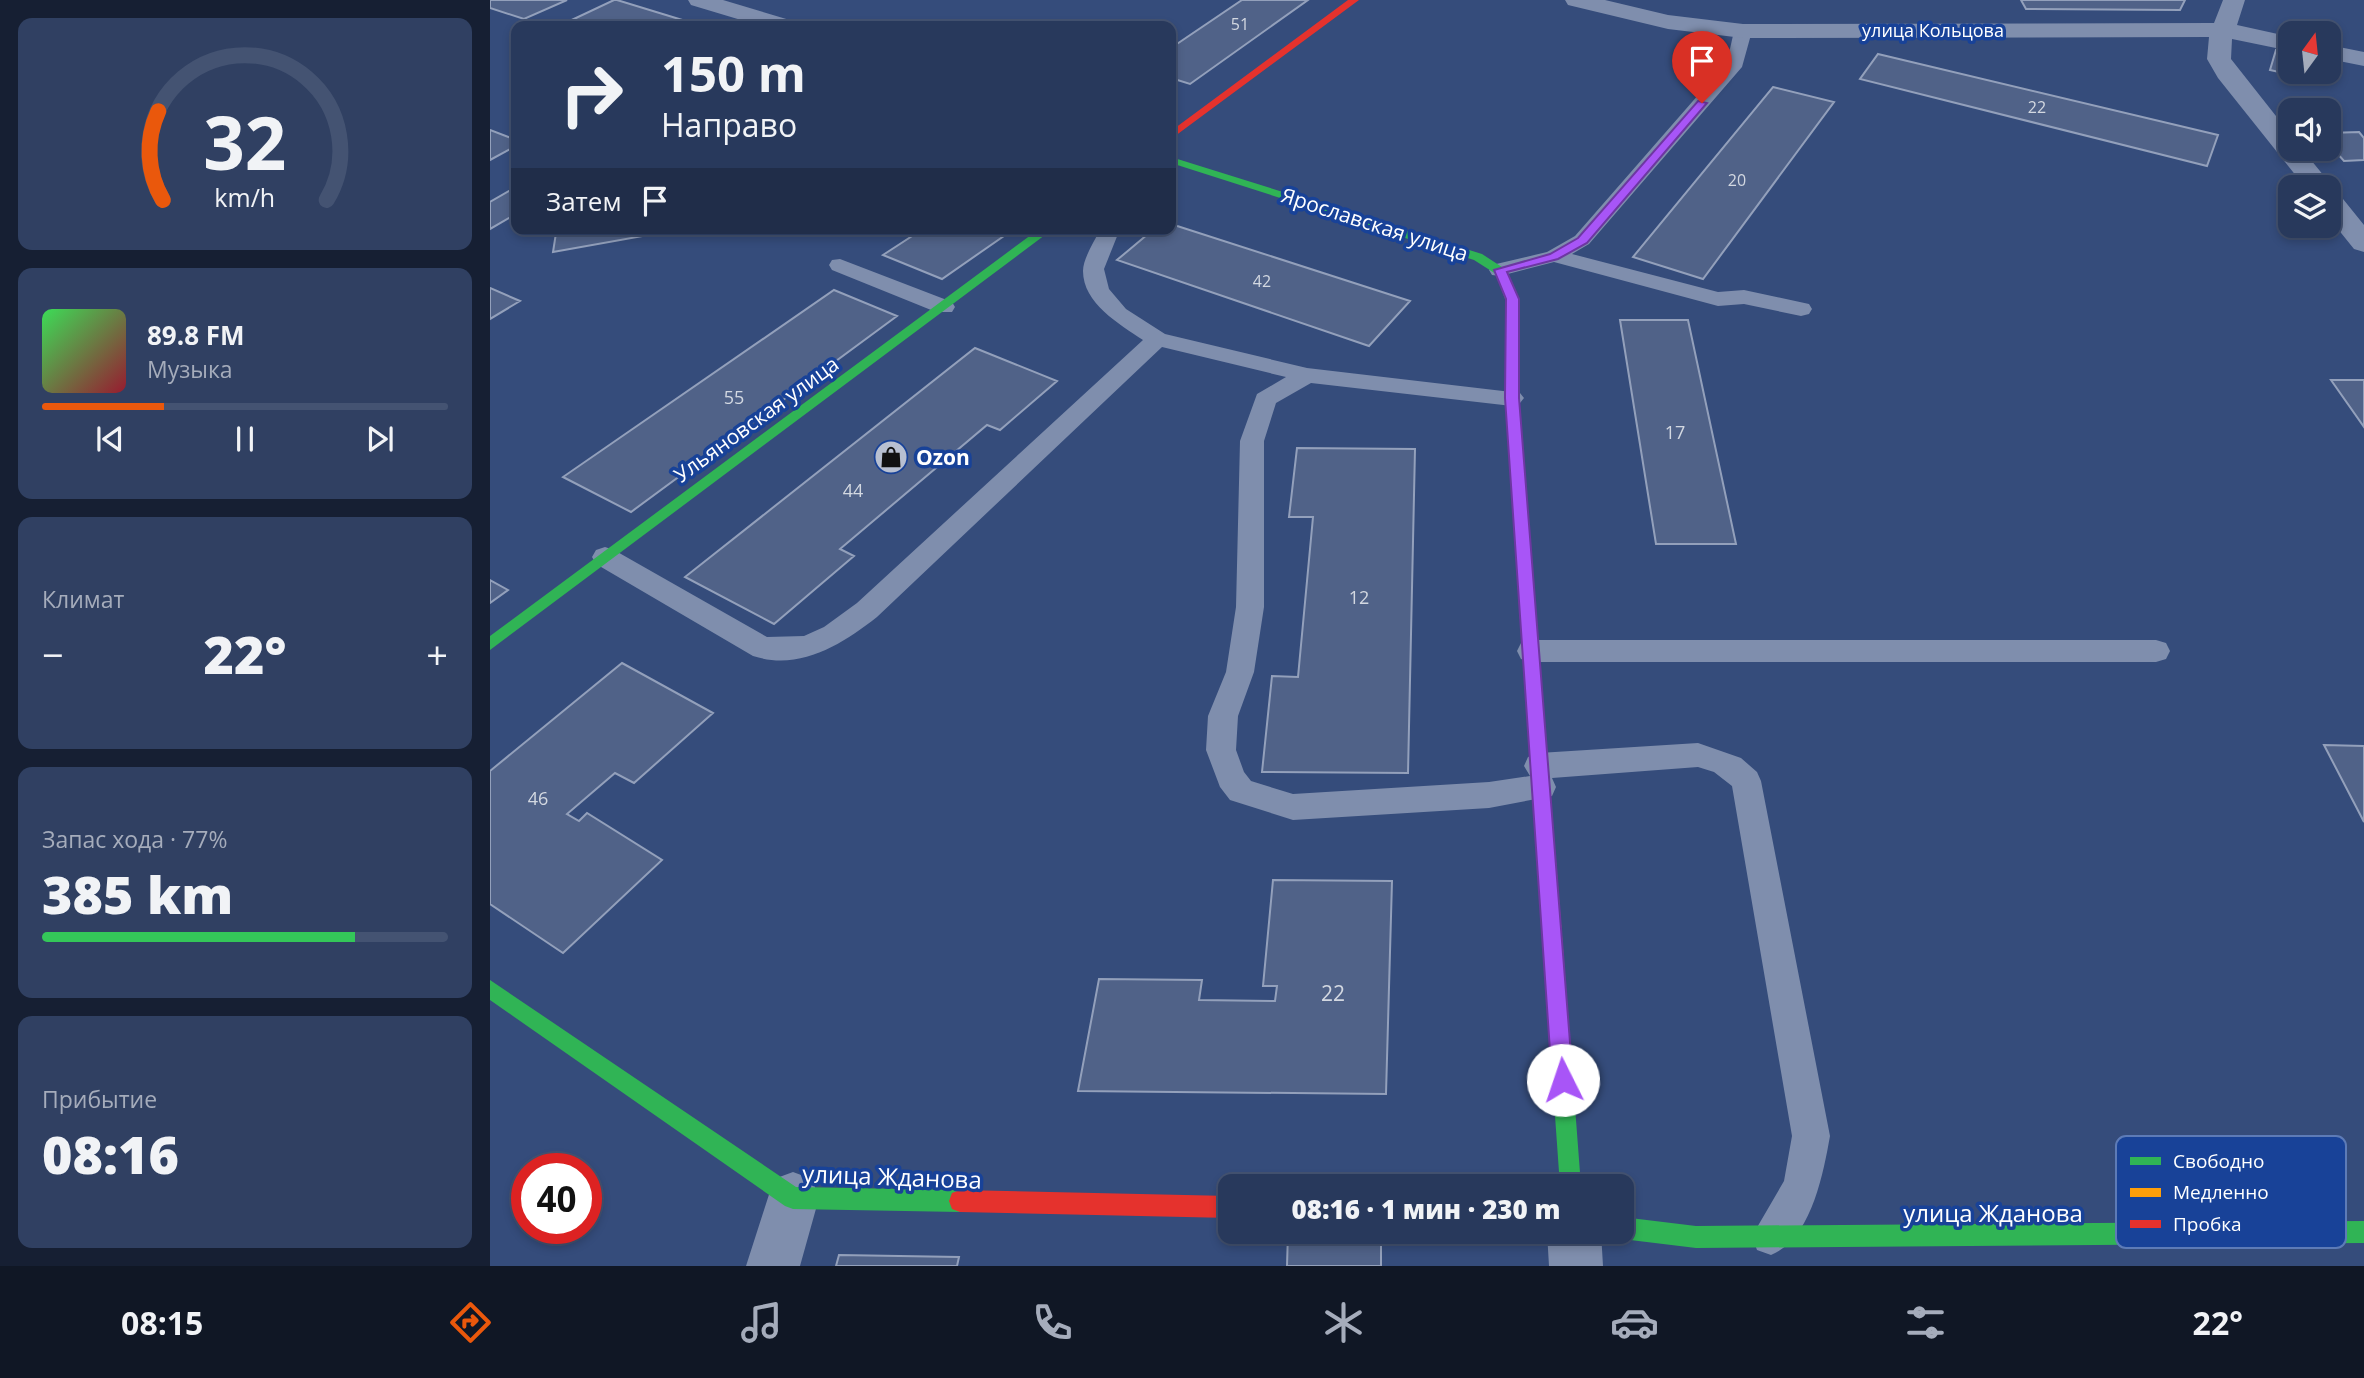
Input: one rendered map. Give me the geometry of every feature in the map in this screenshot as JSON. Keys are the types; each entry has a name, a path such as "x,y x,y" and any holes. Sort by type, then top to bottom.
{"street":[{"path":"699,0 768,21"},
{"path":"1176,132 1354,0"},
{"name":"улица Кольцова","path":"1576,0 1668,22 1743,31 2225,30 2278,41"},
{"path":"2234,0 2218,46 2219,59 2230,78 2309,175"},
{"path":"2342,55 2364,59"},
{"name":"Ярославская улица","path":"1176,162 1478,257 1500,270"},
{"path":"2341,215 2364,243"},
{"name":"Ульяновская улица","path":"490,644 1039,235"},
{"path":"1500,270 1512,299 1512,398 1570,1174"},
{"name":"улица Жданова","path":"490,989 793,1198 1218,1207"},
{"path":"773,1266 793,1198"},
{"name":"улица Жданова","path":"1634,1229 1696,1237 2116,1234"},
{"name":"улица Жданова","path":"2346,1233 2364,1233"},
{"path":"1575,1244 1576,1266"}],"lane":[{"path":"1500,270 1554,256 1582,240 1736,64 1743,31"},
{"path":"1107,235 1093,269 1098,290 1118,314 1157,339 1307,375 1512,398"},
{"path":"1554,256 1718,299 1744,297 1801,309"},
{"path":"840,265 944,307"},
{"path":"605,557 763,648 807,647 834,635 867,610 1157,339"},
{"path":"1307,375 1265,399 1252,441 1250,607 1240,672 1223,716 1221,750 1231,778 1241,791 1293,807 1489,796 1540,777 1698,755 1717,759 1735,768 1746,781 1811,1136 1802,1188 1771,1236"},
{"path":"1531,651 2157,651"}],"building":[{"path":"490,0 567,0 524,19 490,8"},
{"path":"617,0 686,21 570,21"},
{"path":"1242,0 1308,0 1190,84 1176,80 1176,45"},
{"path":"2021,0 2185,0 2180,10 2026,9"},
{"path":"2276,50 2278,50 2278,72 2270,70"},
{"path":"1878,54 2218,135 2207,166 1860,79"},
{"path":"1773,87 1834,102 1703,279 1633,257"},
{"path":"490,130 511,138 511,149 490,160"},
{"path":"2359,132 2364,138 2364,160 2344,161 2341,158 2341,133"},
{"path":"511,190 511,217 490,229 490,202"},
{"path":"1176,226 1410,301 1369,346 1117,260 1147,235 1176,235"},
{"path":"556,235 643,235 643,236 553,252"},
{"path":"914,235 1005,235 942,279 883,255"},
{"path":"490,288 520,301 490,319"},
{"path":"834,290 897,316 631,512 563,477"},
{"path":"1620,320 1688,320 1736,544 1656,544"},
{"path":"975,348 1057,381 1000,430 987,425 840,549 854,556 774,624 685,577"},
{"path":"2331,380 2364,380 2364,427"},
{"path":"1297,448 1415,449 1408,773 1262,772 1272,676 1298,677 1313,517 1289,517"},
{"path":"490,580 508,590 490,603"},
{"path":"622,663 713,713 634,783 615,773 567,814 579,821 587,813 662,860 563,953 490,904 490,771"},
{"path":"2324,745 2364,746 2364,822"},
{"path":"1273,880 1392,881 1386,1094 1078,1091 1099,979 1202,980 1199,1000 1275,1001 1277,986 1263,986"},
{"path":"1288,1244 1381,1244 1381,1266 1287,1266"},
{"path":"839,1255 959,1257 957,1266 836,1266"}],"traffic: fast":[{"path":"1176,162 1478,257 1501,272 1511,299 1514,333 1512,398 1525,576"},
{"path":"490,644 1039,235"},
{"path":"1554,961 1570,1174"},
{"path":"490,989 793,1198 960,1201"},
{"path":"1634,1229 1696,1237 2116,1234"},
{"path":"2346,1232 2364,1232"}],"traffic: slow":[{"path":"1525,576 1554,961"}],"traffic: jam":[{"path":"1176,132 1354,0"},
{"path":"960,1201 1218,1207"}],"place":[{"name":"Ozon","path":"891,457"}],"route":[{"path":"1563,1080 1512,398 1512,299 1500,270 1554,256 1582,240 1702,103"}]}
